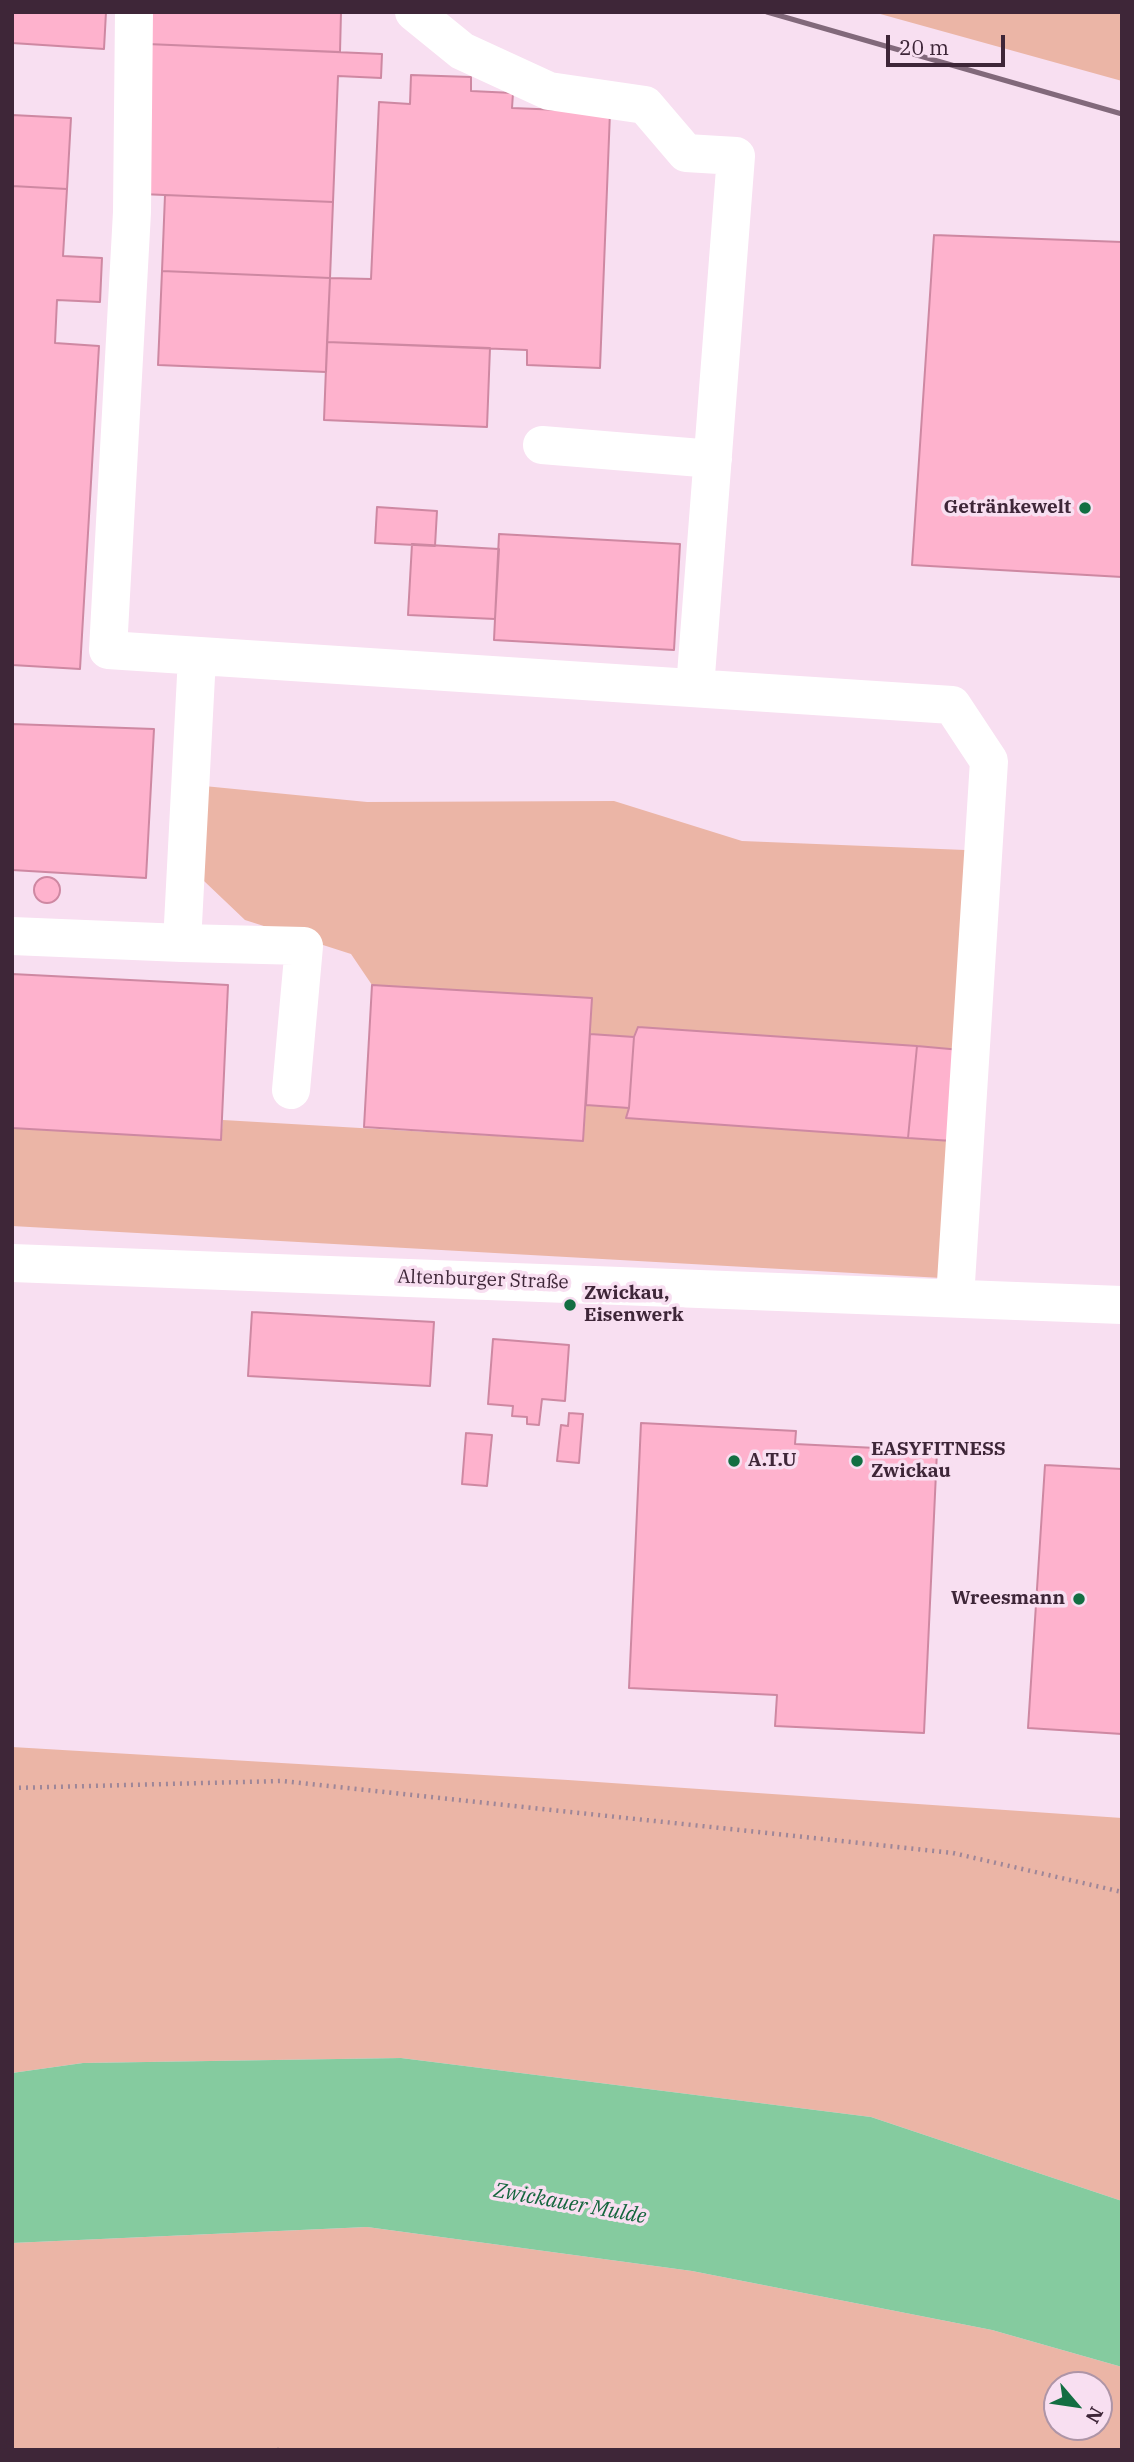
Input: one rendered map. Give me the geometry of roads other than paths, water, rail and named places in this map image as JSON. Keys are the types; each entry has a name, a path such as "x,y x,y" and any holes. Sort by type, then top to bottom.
{"street":[{"path":"134,12 132,212 108,650 952,705 989,761 956,1298"},
{"path":"414,12 461,51 549,91 645,105 687,153 736,156 695,688"},
{"path":"542,445 713,459"},
{"path":"182,943 197,657"},
{"path":"12,936 303,946 291,1090"},
{"name":"Altenburger Straße","path":"12,1263 1122,1305"}],"water":[{"name":"Zwickauer Mulde","path":"401,2058 871,2117 1122,2201 1122,2367 992,2330 692,2271 367,2227 12,2243 12,2073 83,2063"}],"railway":[{"path":"767,12 1122,114"}],"place":[{"name":"Getränkewelt","path":"1085,508"},
{"name":"Zwickau, Eisenwerk","path":"570,1305"},
{"name":"A.T.U","path":"734,1461"},
{"name":"EASYFITNESS Zwickau","path":"857,1461"},
{"name":"Wreesmann","path":"1079,1599"}]}
